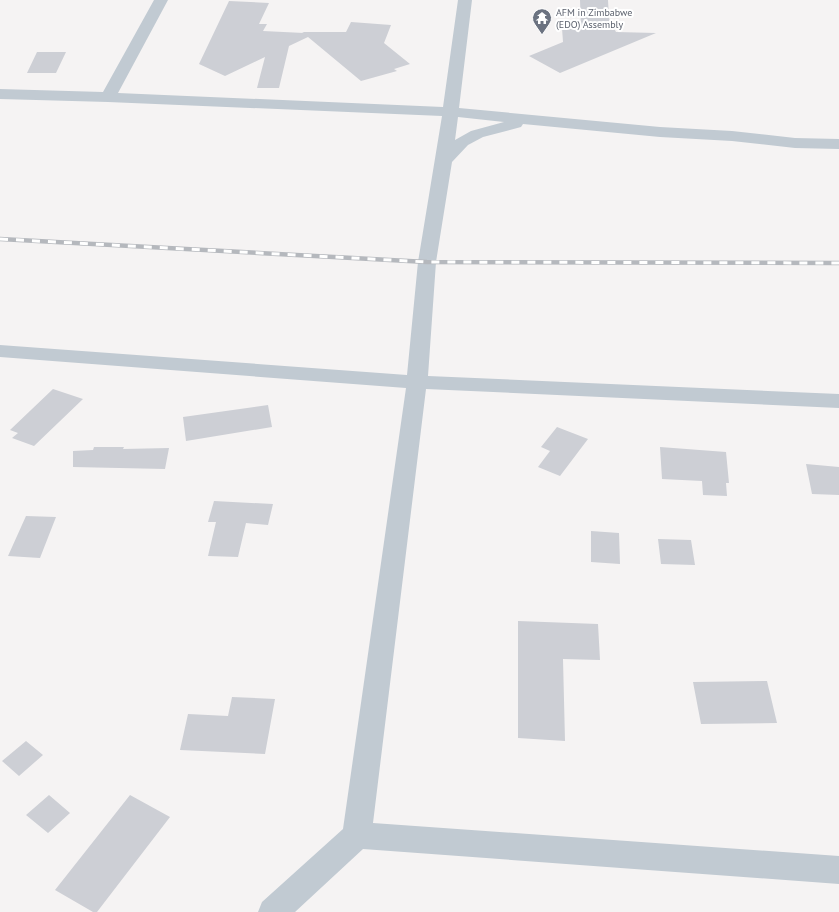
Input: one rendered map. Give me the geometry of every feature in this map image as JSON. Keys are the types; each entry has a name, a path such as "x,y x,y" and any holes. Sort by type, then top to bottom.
{"street":[{"path":"108,97 161,0"},
{"path":"273,912 357,835 416,382 427,262 444,161 465,0"},
{"path":"0,94 108,97 450,112 531,121 660,132 732,136 795,143 839,144"},
{"path":"444,161 462,142 477,134 531,121"},
{"path":"0,351 416,382 839,401"},
{"path":"357,835 839,870"}],"building":[{"path":"580,0 608,0 609,18 616,32 656,33 560,73 529,56 563,42 562,28 581,29"},
{"path":"229,1 269,3 259,24 267,24 263,31 304,33 302,32 346,32 351,22 391,25 384,43 410,64 394,69 397,71 361,81 308,37 289,46 279,88 257,88 265,57 225,76 199,64"},
{"path":"37,52 66,52 56,73 27,73"},
{"path":"53,389 83,399 34,446 12,438 18,433 10,430"},
{"path":"268,405 272,427 186,441 183,417"},
{"path":"557,427 588,439 560,476 538,467 550,451 541,447"},
{"path":"94,447 124,447 123,449 169,448 165,469 73,467 73,451 93,450"},
{"path":"660,447 726,452 729,483 726,483 727,496 703,495 702,481 662,479"},
{"path":"806,464 839,467 839,495 812,494"},
{"path":"214,501 273,504 268,525 246,523 238,557 208,556 216,522 208,522"},
{"path":"26,516 56,517 40,558 8,556"},
{"path":"591,531 619,533 620,564 591,562"},
{"path":"658,539 691,540 695,565 661,564"},
{"path":"518,621 598,624 600,660 563,659 565,741 518,738"},
{"path":"767,681 777,723 701,724 693,682"},
{"path":"232,697 275,699 265,754 180,750 188,714 228,716"},
{"path":"26,741 43,755 19,776 2,761"},
{"path":"49,795 70,813 48,833 26,815"},
{"path":"130,795 170,817 97,912 93,912 55,890"}],"railway":[{"path":"0,239 427,262 839,263"}],"place":[{"name":"AFM in Zimbabwe (EDO) Assembly","path":"542,35"}]}
